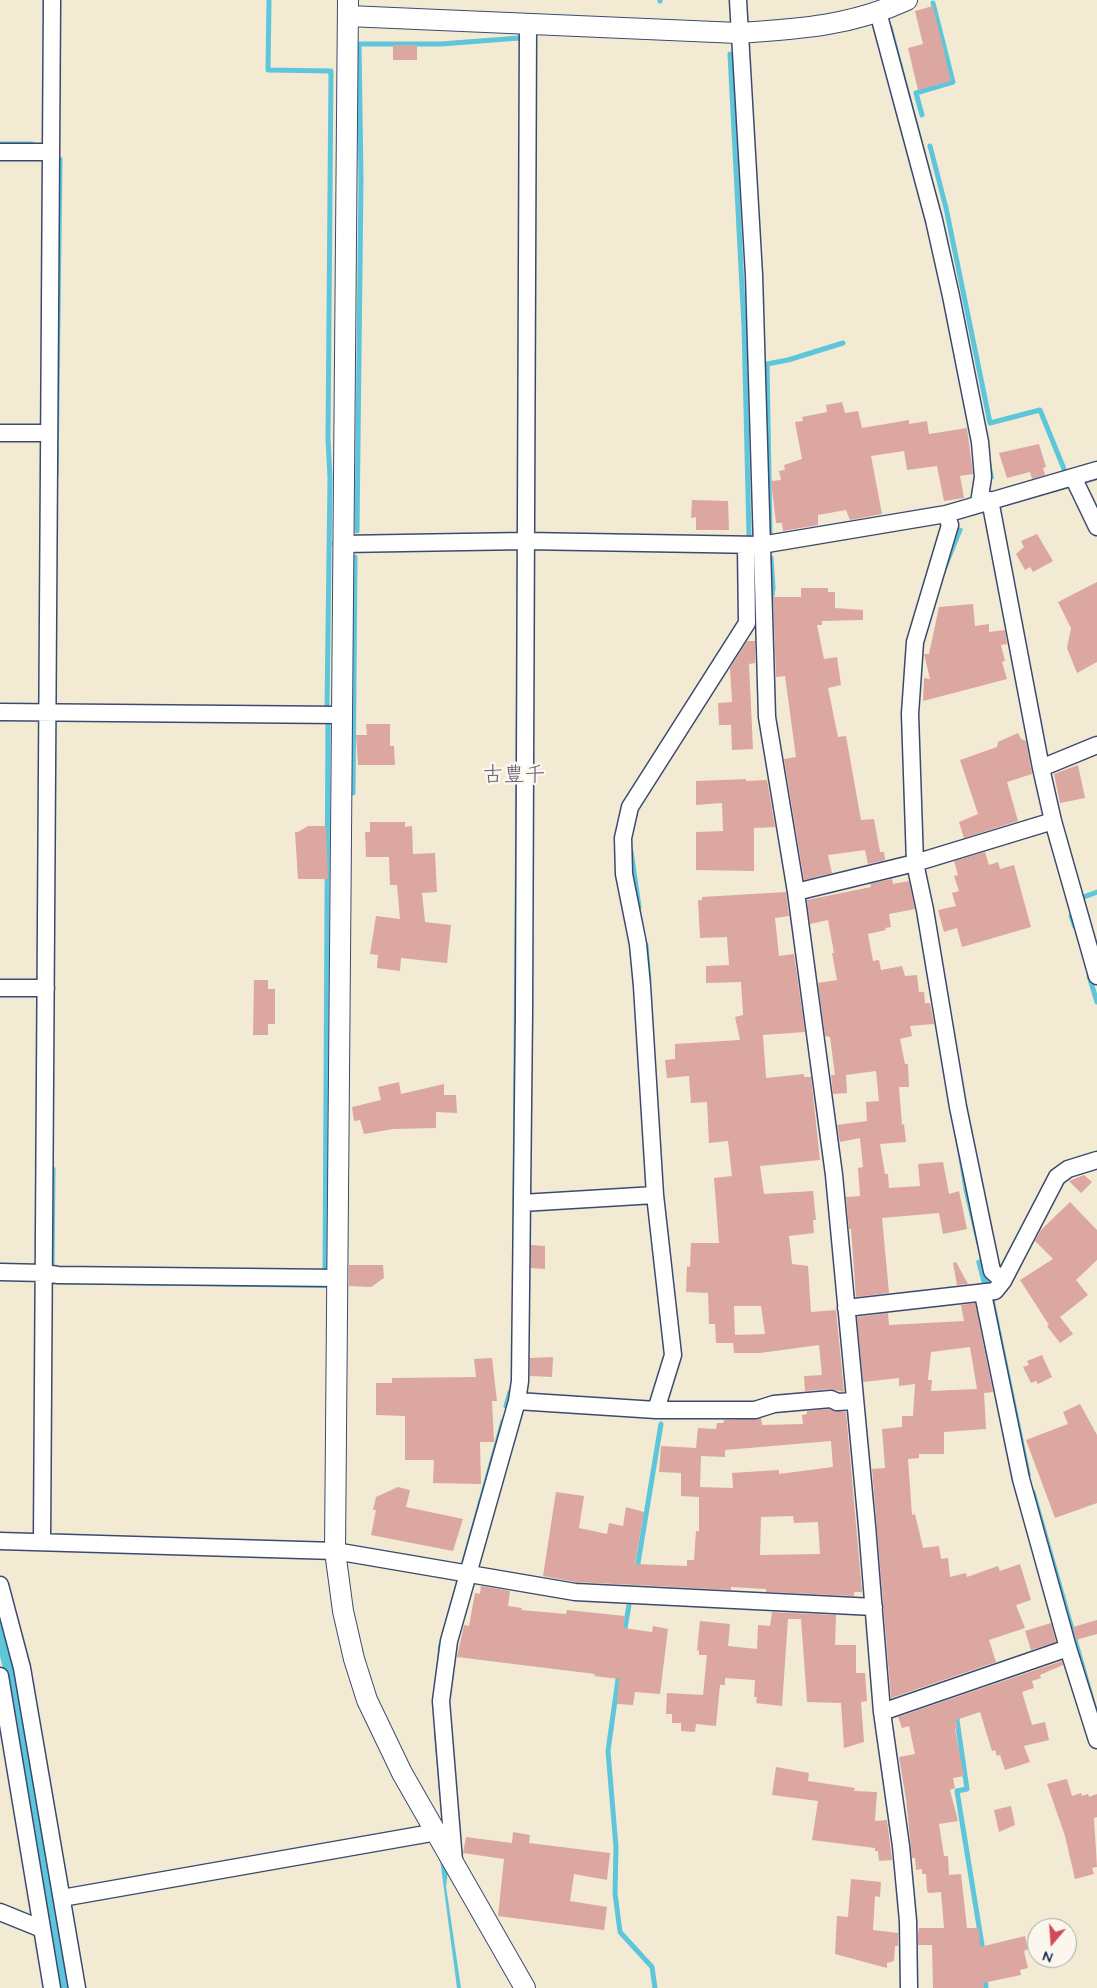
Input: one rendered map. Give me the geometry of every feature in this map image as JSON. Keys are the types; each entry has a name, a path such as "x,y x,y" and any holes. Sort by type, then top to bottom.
{"street":[{"path":"42,1542 52,0"},
{"path":"738,0 738,33 754,275 753,545 767,717 796,892 834,1175 882,1712 901,1846 908,1921 909,1988"},
{"path":"525,1988 402,1773 367,1700 354,1659 343,1611 335,1551 347,5 528,24 738,33 818,27 843,23 908,0"},
{"path":"878,12 934,220 951,296 980,442 984,502 1053,821 1097,976"},
{"path":"451,1857 441,1701 449,1641 517,1401 520,1381 528,24"},
{"path":"0,152 51,152"},
{"path":"0,433 49,433"},
{"path":"342,544 525,541 753,545 946,514 1097,470"},
{"path":"1073,477 1097,527"},
{"path":"946,514 950,525 915,642 910,714 914,862 925,910 958,1108 992,1271 1021,1479 1068,1648 1094,1718 1097,1740"},
{"path":"656,1410 673,1355 654,1194 638,944 624,874 623,838 630,807 746,623 753,545"},
{"path":"0,712 342,715"},
{"path":"1041,768 1097,745"},
{"path":"796,892 914,862 1053,821"},
{"path":"0,988 46,988"},
{"path":"993,1289 1058,1177 1068,1169 1097,1160"},
{"path":"522,1203 654,1194"},
{"path":"0,1272 44,1273 58,1276 338,1278"},
{"path":"846,1308 993,1289"},
{"path":"517,1401 656,1410 755,1410 774,1404 831,1399 837,1402 855,1401"},
{"path":"0,1541 335,1551 575,1592 874,1607"},
{"path":"0,1586 22,1668 78,1988"},
{"path":"882,1712 1068,1648"},
{"path":"0,1676 52,1988"},
{"path":"62,1898 438,1834"},
{"path":"0,1912 42,1929"}],"water":[{"path":"892,25 944,223 980,398 994,479 988,477 888,26"},
{"path":"955,525 963,529 926,629"},
{"path":"517,558 520,558 516,1274 512,1275"},
{"path":"925,634 918,687 920,754 916,754 914,672"},
{"path":"934,1008 978,1239 995,1302 1031,1476 1027,1477 986,1284 982,1284 976,1261 980,1259 964,1192"},
{"path":"50,1281 327,1285 327,1288 50,1284"},
{"path":"501,1419 505,1420 442,1647 448,1872 446,1886 461,1988 457,1988 440,1859 442,1822 434,1734 438,1646"},
{"path":"1035,1490 1097,1708 1097,1720 1031,1491"},
{"path":"0,1591 73,1988 57,1988 10,1701 0,1656"}],"building":[{"path":"933,6 951,81 918,90 908,48 923,44 915,11"},
{"path":"393,45 417,45 417,60 393,60"},
{"path":"842,402 845,413 858,411 862,428 909,420 909,424 927,421 929,434 967,428 973,474 960,476 964,498 944,501 937,466 907,470 904,451 871,456 882,514 850,520 846,510 818,515 818,525 783,531 782,523 776,523 771,481 781,480 779,471 785,470 784,465 802,459 795,422 803,421 802,417 827,412 826,405"},
{"path":"1039,444 1046,467 1043,468 1045,475 1032,479 1030,472 1007,478 999,453"},
{"path":"692,500 728,501 729,530 696,530 696,517 691,518"},
{"path":"1037,534 1053,561 1033,572 1030,567 1025,570 1016,554 1024,547 1021,541"},
{"path":"1097,582 1097,662 1077,673 1067,648 1071,628 1058,602"},
{"path":"801,588 828,588 828,592 835,592 835,608 863,610 863,620 822,621 822,625 817,625 824,659 837,657 841,685 828,688 838,737 846,736 861,820 874,819 880,852 884,852 885,860 868,864 865,850 828,855 832,873 804,880 784,759 796,757 785,676 776,677 773,597 801,597"},
{"path":"973,604 975,626 989,624 989,632 1005,630 1007,644 1001,645 1005,661 1002,662 1007,679 923,701 924,678 930,679 924,654 929,654 939,607"},
{"path":"747,641 755,641 755,663 749,664 753,749 732,750 731,725 719,725 718,703 732,702 730,668"},
{"path":"366,724 390,724 390,746 394,746 395,765 358,765 356,735 367,735"},
{"path":"1018,733 1021,739 1026,741 1032,774 1007,782 1018,821 964,838 959,822 978,814 960,760 997,747 998,742"},
{"path":"1078,765 1085,798 1060,803 1054,774"},
{"path":"746,779 746,781 767,780 775,827 754,828 754,871 696,870 696,832 723,831 722,803 696,805 696,781"},
{"path":"370,822 405,822 405,827 412,826 413,854 435,853 437,892 422,893 425,922 451,925 447,963 401,958 400,971 377,968 378,955 370,954 376,916 400,919 397,885 390,885 389,857 366,857 365,832 370,832"},
{"path":"308,826 326,826 328,879 298,879 295,832"},
{"path":"985,852 989,865 998,862 1000,869 1014,865 1031,927 962,947 957,928 944,932 938,910 956,906 952,893 959,891 954,876 958,875 954,861"},
{"path":"892,879 893,884 909,881 915,909 889,914 891,927 868,934 873,961 879,960 881,970 902,966 905,976 917,975 919,992 924,992 925,1003 930,1003 934,1024 910,1026 912,1036 900,1039 905,1064 908,1064 909,1087 899,1087 902,1125 904,1124 906,1142 880,1144 885,1174 888,1174 889,1188 920,1186 918,1164 943,1162 949,1194 959,1191 967,1229 943,1234 939,1213 882,1218 889,1293 856,1297 851,1229 849,1229 846,1197 860,1196 858,1168 863,1167 860,1138 840,1142 837,1125 867,1121 866,1102 879,1101 876,1071 846,1075 847,1093 833,1094 831,1075 835,1075 830,1037 825,1036 818,983 837,980 832,953 834,953 828,920 810,924 807,900 871,887 870,884"},
{"path":"786,892 789,916 775,918 779,956 794,954 805,1032 763,1035 766,1078 804,1074 804,1077 811,1077 820,1160 760,1166 764,1194 813,1191 816,1220 813,1220 814,1233 789,1236 792,1264 808,1266 811,1312 836,1310 844,1392 830,1389 805,1391 804,1376 822,1375 819,1345 760,1353 734,1353 733,1343 716,1343 715,1324 709,1324 708,1293 686,1292 687,1266 690,1267 691,1243 719,1243 714,1178 732,1176 728,1141 709,1143 707,1102 691,1103 689,1076 667,1078 665,1060 675,1059 675,1044 740,1040 735,1017 743,1015 741,982 706,983 706,966 729,965 727,937 700,938 698,900 702,900 702,897","holes":["734,1306 761,1306 765,1334 735,1335"]},
{"path":"254,980 268,980 268,989 275,989 275,1024 268,1024 268,1035 253,1035"},
{"path":"399,1082 401,1094 444,1084 444,1095 456,1095 457,1113 436,1112 436,1128 393,1129 364,1134 360,1120 354,1121 352,1107 381,1100 378,1087"},
{"path":"1084,1175 1092,1182 1081,1193 1069,1181"},
{"path":"1070,1202 1097,1230 1097,1260 1076,1280 1088,1295 1060,1317 1073,1334 1060,1343 1047,1326 1049,1325 1020,1280 1053,1259 1035,1241 1041,1230"},
{"path":"531,1245 545,1246 545,1269 531,1268"},
{"path":"956,1262 968,1284 957,1285 953,1263"},
{"path":"349,1265 383,1265 384,1278 371,1287 349,1286"},
{"path":"975,1303 993,1392 984,1393 986,1429 944,1432 944,1454 919,1454 919,1458 908,1459 912,1515 915,1514 923,1548 939,1546 941,1559 948,1558 950,1577 966,1573 967,1577 998,1566 1000,1571 1020,1564 1031,1600 1016,1605 1025,1628 989,1640 996,1662 891,1698 872,1469 885,1468 882,1429 902,1427 902,1416 913,1416 915,1384 899,1386 899,1378 863,1382 857,1317 888,1313 889,1325 964,1321 961,1305","holes":["970,1347 977,1389 931,1391 932,1380 928,1380 931,1352"]},
{"path":"1042,1355 1052,1377 1038,1384 1036,1381 1031,1383 1023,1367 1029,1365 1027,1361"},
{"path":"553,1357 552,1377 530,1376 530,1358"},
{"path":"492,1358 497,1401 492,1401 494,1442 480,1442 481,1484 433,1483 434,1460 405,1460 405,1416 376,1415 376,1383 392,1383 392,1378 476,1377 474,1359"},
{"path":"1080,1404 1097,1435 1097,1503 1055,1518 1026,1440 1068,1424 1063,1412"},
{"path":"829,1409 846,1412 862,1592 854,1592 854,1596 766,1592 766,1589 731,1587 731,1590 576,1582 543,1576 556,1492 584,1496 579,1528 607,1534 609,1523 623,1526 626,1507 644,1512 635,1564 687,1566 687,1560 694,1560 696,1531 699,1531 699,1497 681,1496 681,1473 659,1472 661,1446 696,1448 698,1428 716,1429 717,1423 723,1423 724,1420 761,1418 762,1425 803,1424 802,1415 807,1414 807,1411","holes":["831,1441 833,1467 779,1474 779,1470 732,1473 733,1488 700,1487 701,1456 725,1457 725,1450","793,1516 794,1523 818,1522 820,1554 760,1555 761,1517"]},
{"path":"398,1487 410,1490 406,1507 463,1519 453,1551 371,1535 376,1510 373,1510 376,1497"},
{"path":"481,1586 510,1591 508,1606 522,1608 521,1610 566,1614 567,1610 625,1616 624,1628 652,1632 653,1626 668,1629 660,1694 635,1692 633,1705 617,1704 619,1679 594,1676 595,1674 457,1657 464,1625 469,1626 475,1593 480,1594"},
{"path":"772,1612 836,1615 835,1645 856,1645 856,1673 865,1673 867,1701 861,1702 864,1742 844,1748 841,1703 807,1702 801,1619 788,1619 782,1706 756,1703 757,1697 754,1697 755,1680 725,1678 725,1685 720,1685 716,1726 696,1724 695,1732 681,1731 681,1723 672,1723 672,1714 666,1714 667,1693 703,1695 707,1655 699,1655 699,1650 697,1651 700,1621 730,1624 728,1646 757,1649 758,1625 770,1626"},
{"path":"1097,1620 1097,1634 1076,1640 1073,1627"},
{"path":"1051,1623 1056,1642 1031,1650 1025,1631"},
{"path":"1062,1661 1063,1665 1040,1675 1041,1678 1032,1681 1034,1688 1022,1692 1032,1725 1045,1722 1049,1740 1024,1746 1030,1762 1005,1770 1000,1755 997,1756 995,1750 992,1751 980,1712 956,1720 958,1729 955,1729 964,1776 953,1778 955,1788 950,1790 958,1821 939,1824 944,1856 948,1856 949,1875 961,1874 967,1928 979,1928 980,1947 1025,1936 1027,1950 1024,1951 1028,1968 1020,1970 1021,1975 983,1983 984,1988 933,1988 932,1945 918,1945 918,1934 919,1928 944,1928 941,1892 929,1893 927,1891 926,1874 922,1874 922,1869 916,1870 915,1858 912,1858 906,1799 899,1757 915,1754 909,1726 902,1728 898,1717"},
{"path":"776,1767 809,1773 808,1781 855,1788 854,1791 877,1792 875,1821 887,1820 892,1860 879,1861 878,1851 875,1851 875,1848 812,1840 818,1801 772,1795"},
{"path":"1067,1779 1072,1796 1081,1793 1082,1796 1088,1794 1089,1797 1097,1794 1097,1817 1094,1818 1097,1867 1092,1868 1094,1874 1075,1879 1065,1836 1047,1784"},
{"path":"1011,1806 1015,1825 999,1832 994,1810"},
{"path":"513,1832 530,1835 529,1843 610,1853 607,1880 574,1874 570,1901 607,1907 604,1930 498,1916 504,1859 463,1853 466,1837 512,1843"},
{"path":"851,1879 881,1882 880,1897 875,1896 873,1930 898,1933 898,1946 895,1946 894,1961 887,1963 887,1968 835,1954 837,1916 848,1917"}],"waterway":[{"path":"269,0 268,70 331,71 328,439 330,478 327,708"},
{"path":"922,115 916,93 953,82 933,3"},
{"path":"357,531 361,179 359,44 441,44 519,38 522,41 522,45"},
{"path":"730,54 744,326 749,535"},
{"path":"0,144 32,144"},
{"path":"930,146 946,208 990,423 1040,410 1064,469"},
{"path":"56,476 60,159"},
{"path":"770,533 767,364 788,360 843,343"},
{"path":"353,793 355,557"},
{"path":"771,558 773,588 771,602"},
{"path":"325,1274 328,720"},
{"path":"631,851 639,907"},
{"path":"1082,900 1081,898 1097,892"},
{"path":"1071,916 1075,927"},
{"path":"646,945 649,981"},
{"path":"1089,976 1097,1002"},
{"path":"52,1269 53,1169"},
{"path":"506,1406 510,1392"},
{"path":"637,1569 661,1424"},
{"path":"624,1634 629,1605"},
{"path":"619,1672 608,1751 616,1847 615,1893 620,1932 652,1967 655,1988"},
{"path":"956,1713 967,1789 957,1791 983,1951"},
{"path":"985,1977 986,1988"}],"district":[{"name":"古豊千","path":"514,777"}]}
